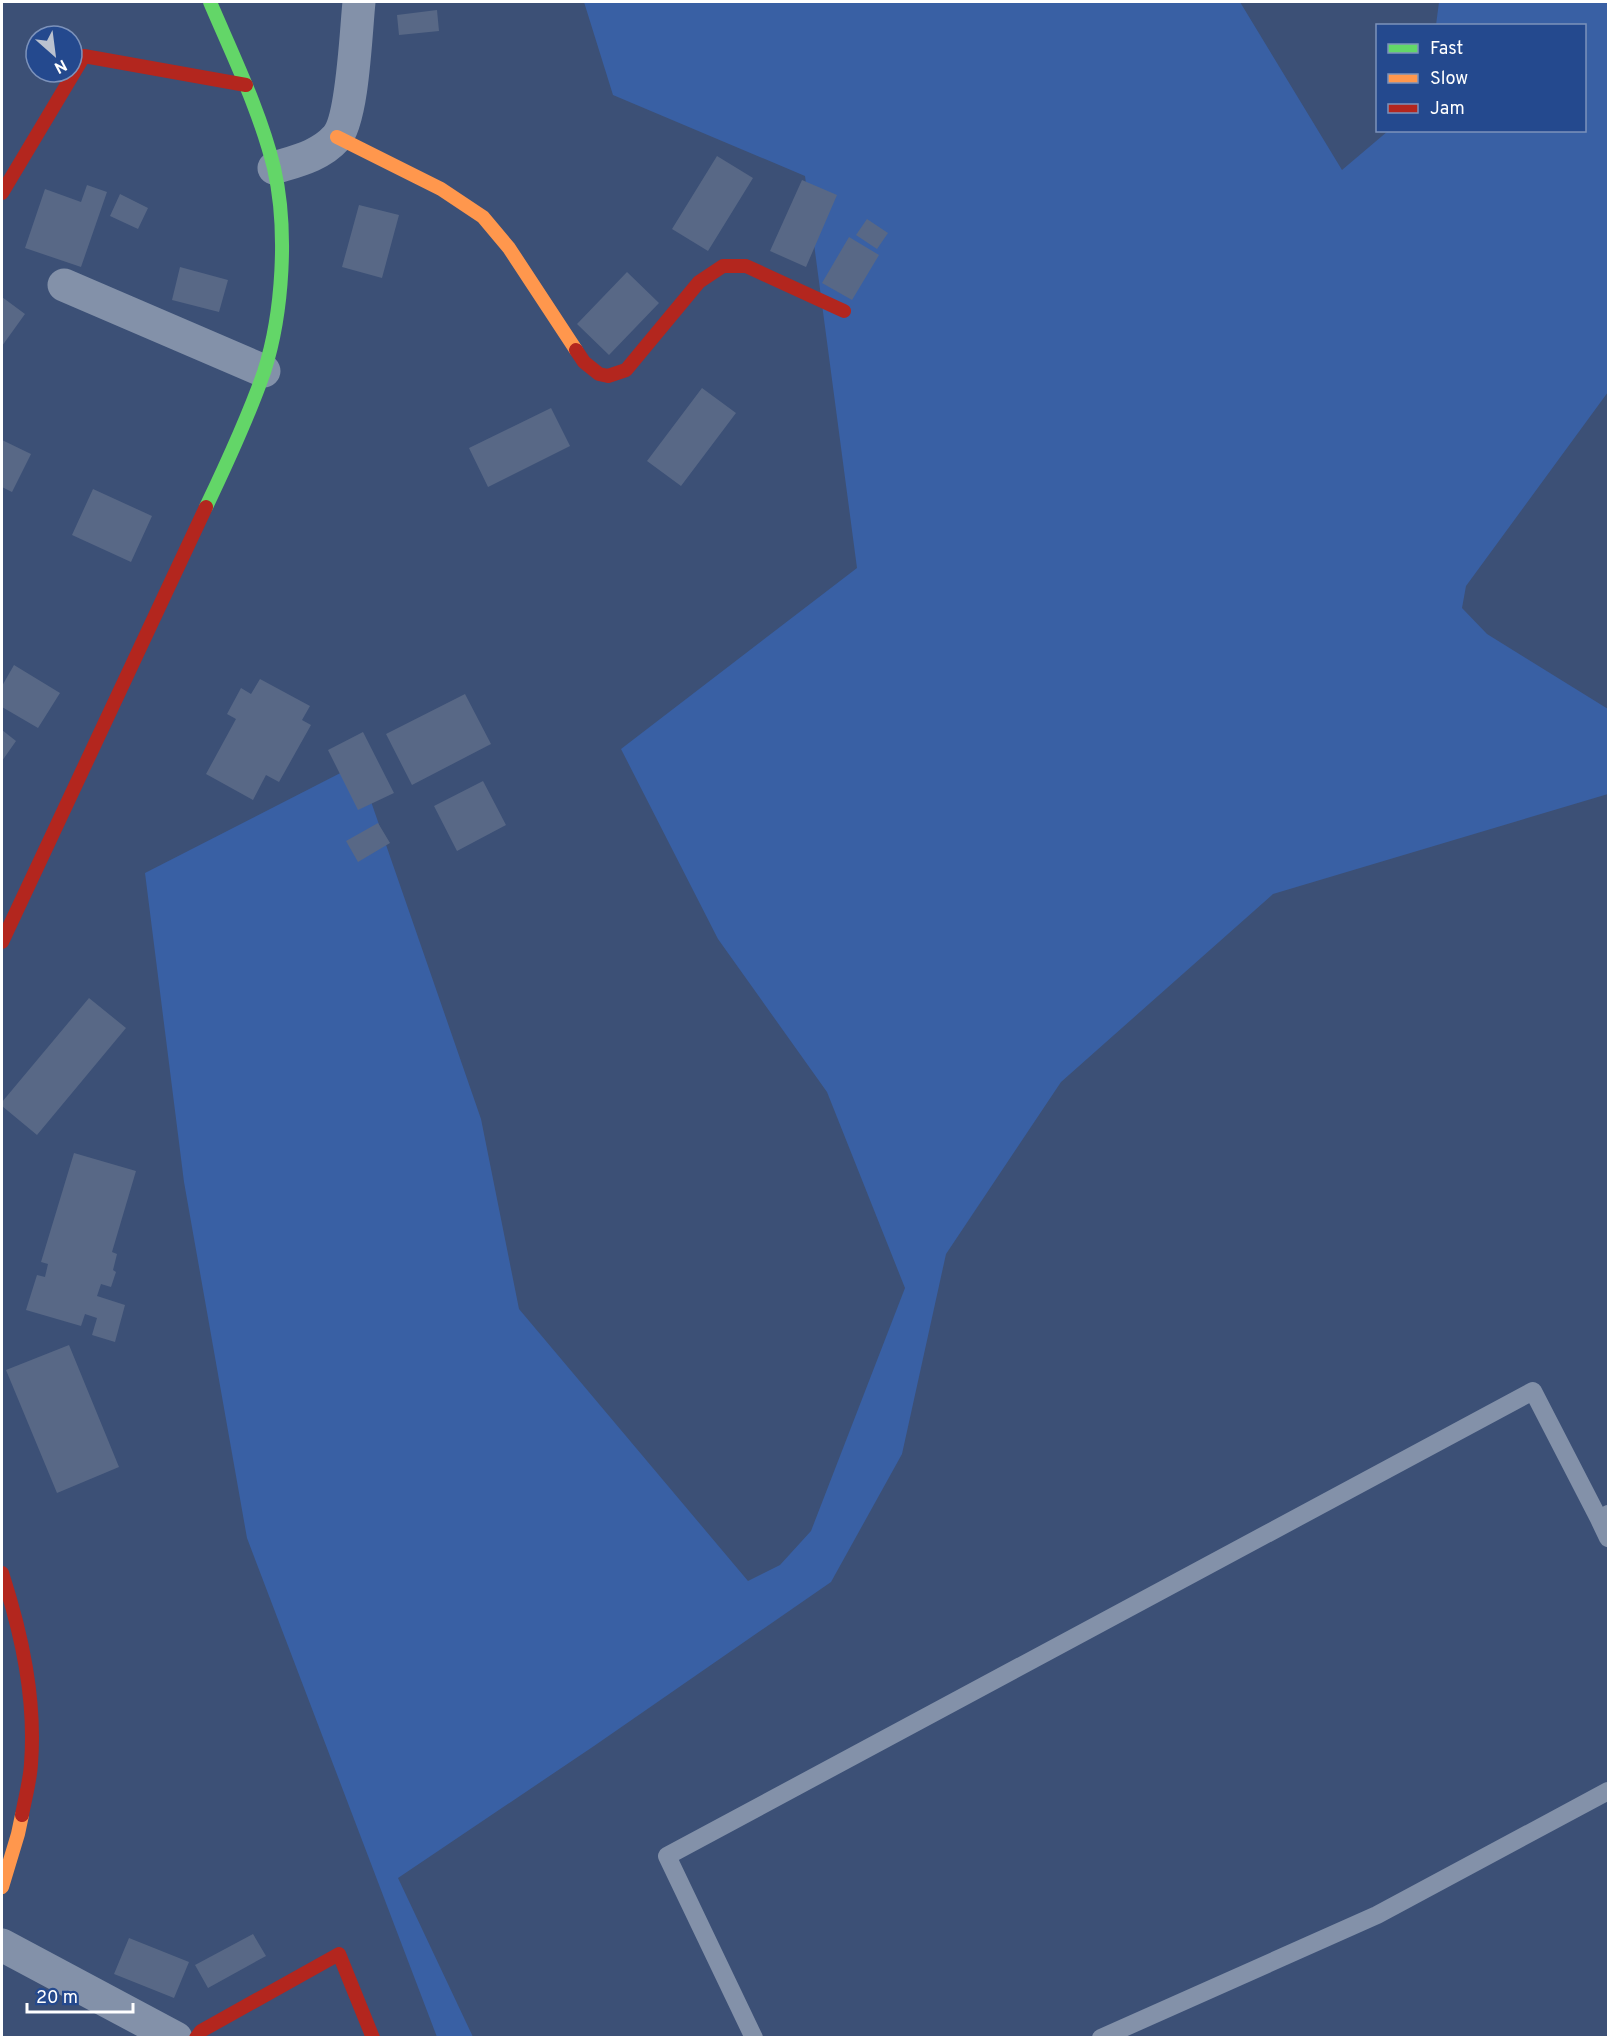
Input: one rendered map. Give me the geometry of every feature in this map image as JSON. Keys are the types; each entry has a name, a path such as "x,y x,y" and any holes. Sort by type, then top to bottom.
{"street":[{"path":"2,942 223,471 264,371 276,317 282,270 282,215 274,168 246,85 210,2"},
{"path":"274,168 310,158 338,137 347,116 358,2"},
{"path":"2,193 84,56 246,85"},
{"path":"338,137 441,189 483,217 509,248 584,362 596,373 612,377 626,370 699,282 723,266 746,266 844,311"},
{"path":"64,285 264,371"},
{"path":"2,1573 18,1624 31,1696 31,1765 18,1834 2,1887"},
{"path":"2,1945 176,2037"},
{"path":"196,2037 201,2031 339,1954 373,2037"}],"lane":[{"path":"754,2037 667,1856 1533,1391 1604,1517 1608,1538"},
{"path":"1101,2037 1377,1915 1608,1791"}],"shaded area":[{"path":"584,2 1240,2 1342,170 1387,132 1586,132 1586,24 1436,24 1439,2 1608,2 1608,392 1466,586 1462,608 1487,634 1608,709 1608,794 1273,894 1061,1082 946,1254 902,1454 831,1582 398,1878 473,2037 437,2037 247,1538 184,1182 145,873 358,764 481,1119 519,1309 748,1581 780,1565 811,1531 905,1288 827,1092 718,939 621,749 857,568 805,176 613,95"}],"building":[{"path":"437,10 439,31 399,35 397,15"},
{"path":"717,156 753,178 708,251 672,229"},
{"path":"802,180 837,195 806,267 770,251"},
{"path":"87,185 107,192 81,267 25,248 45,189 81,202"},
{"path":"120,194 148,208 138,229 110,216"},
{"path":"359,205 399,215 382,278 342,267"},
{"path":"867,219 888,233 877,249 856,235"},
{"path":"849,237 879,255 852,300 822,283"},
{"path":"180,267 228,280 219,312 172,300"},
{"path":"627,272 659,303 609,355 577,324"},
{"path":"2,297 25,314 2,346"},
{"path":"702,388 736,413 681,486 647,461"},
{"path":"551,408 570,446 488,487 469,448"},
{"path":"2,440 31,454 12,492 2,487"},
{"path":"93,489 152,516 131,562 72,535"},
{"path":"14,665 60,693 38,728 2,707 2,686"},
{"path":"260,679 310,706 302,720 311,725 279,782 266,775 253,800 206,774 236,719 227,714 241,688 251,694"},
{"path":"465,694 491,744 412,785 386,734"},
{"path":"2,730 16,741 2,761"},
{"path":"363,732 394,793 358,810 328,750"},
{"path":"483,781 506,825 457,851 434,806"},
{"path":"378,823 390,843 358,862 346,841"},
{"path":"89,998 126,1028 37,1135 2,1106 2,1102"},
{"path":"74,1153 136,1171 112,1252 117,1254 113,1270 116,1272 111,1287 101,1284 97,1296 125,1305 115,1342 92,1335 97,1318 85,1314 81,1326 26,1310 37,1275 45,1277 48,1264 41,1262"},
{"path":"69,1345 119,1467 57,1493 6,1370"},
{"path":"253,1934 266,1956 208,1988 195,1965"},
{"path":"129,1938 189,1962 174,1998 114,1974"}],"traffic: fast":[{"path":"206,507 264,372 276,324 282,244 278,192 268,147 245,84 210,2"}],"traffic: slow":[{"path":"337,137 441,189 483,217 509,248 576,350"},
{"path":"2,1887 22,1815"}],"traffic: jam":[{"path":"2,193 84,56 246,85"},
{"path":"576,350 584,362 599,374 608,376 626,370 699,282 723,266 746,266 844,311"},
{"path":"2,942 206,507"},
{"path":"2,1573 16,1620 26,1667 31,1715 29,1783 22,1815"},
{"path":"196,2038 201,2031 339,1954 373,2038"}]}
